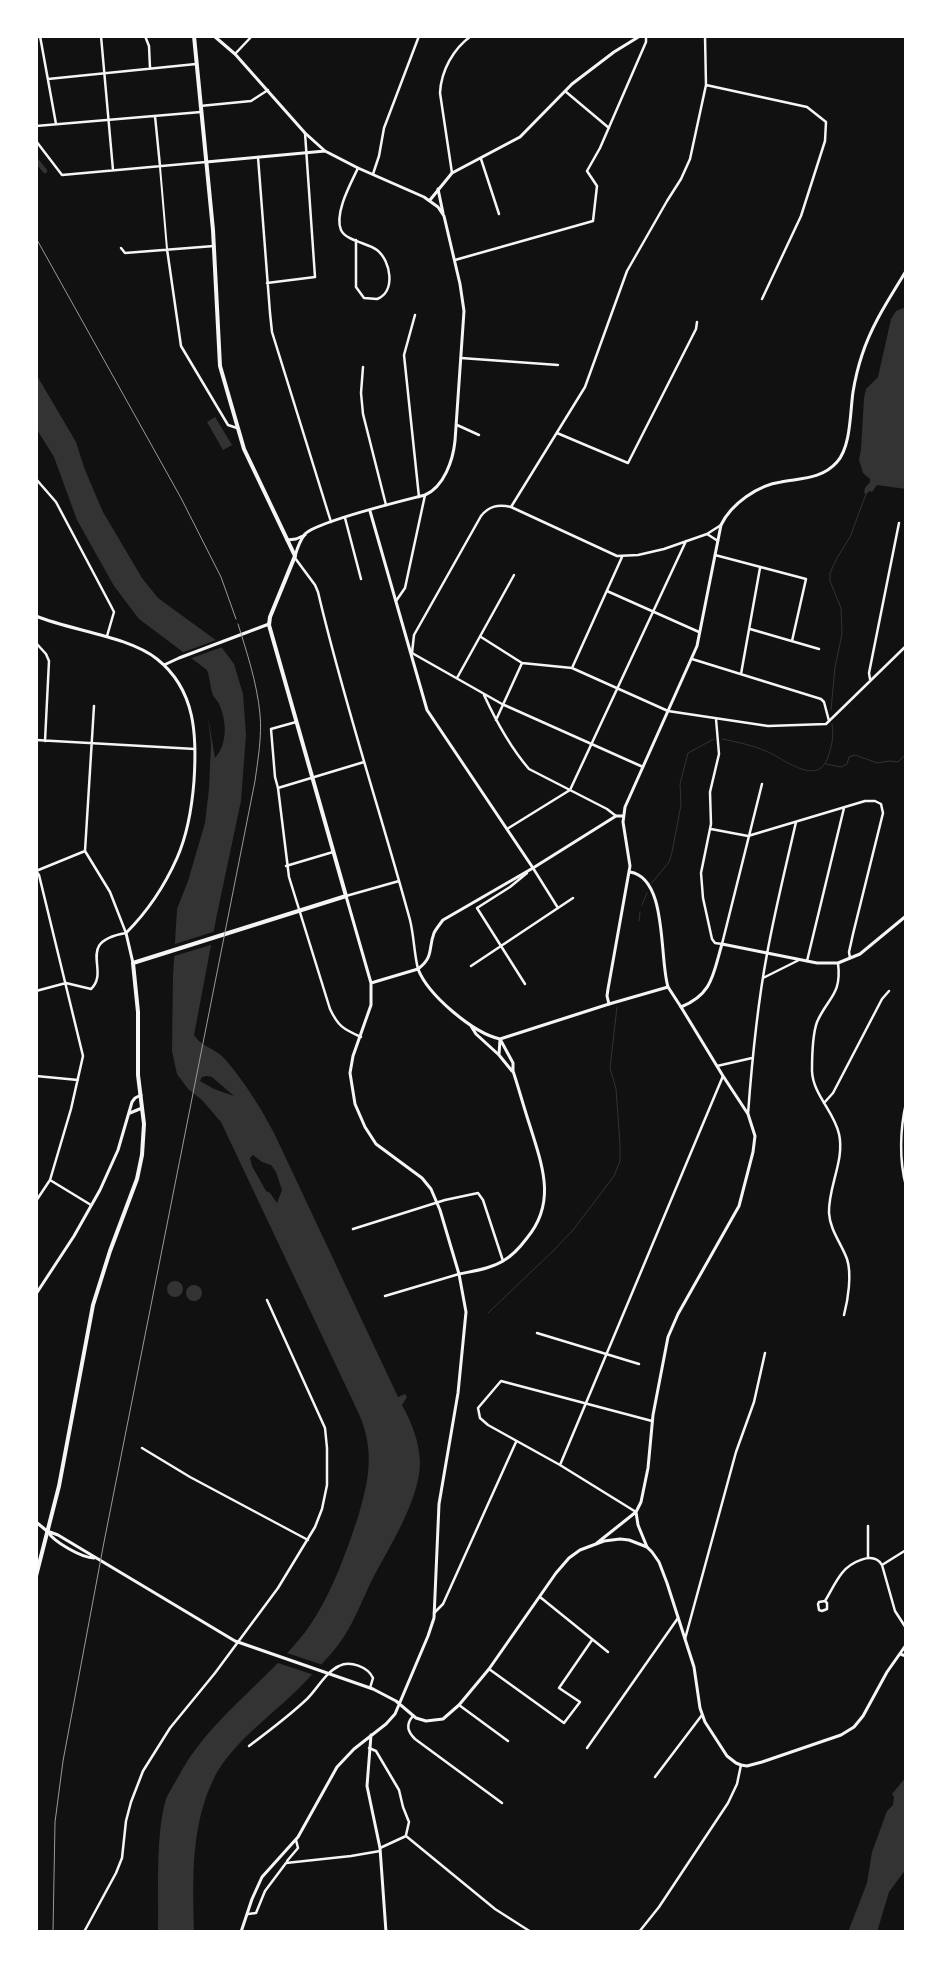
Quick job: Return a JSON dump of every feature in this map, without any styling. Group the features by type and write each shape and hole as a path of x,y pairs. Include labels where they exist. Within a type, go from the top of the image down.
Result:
{"main road":[{"path":"194,36 214,246 220,366 244,449 295,556"},
{"path":"214,36 235,54 305,133 325,151 430,200 444,216"},
{"path":"430,200 452,173 520,137 564,90 614,52 640,36"},
{"path":"206,162 325,151"},
{"path":"286,540 296,539 331,522 430,493 452,461 457,425 464,311 455,260 438,189"},
{"path":"610,1004 608,989 630,872 630,858 623,816 624,807 692,659 700,633 721,525 735,506 760,489 781,482 815,477 840,459 845,446 853,389 868,339 879,315 906,271"},
{"path":"370,511 427,710 533,868"},
{"path":"241,1932 246,1913 262,1877 296,1840 339,1765 349,1753 392,1719 428,1636 434,1613 439,1504 458,1393 466,1329 466,1312 459,1274 438,1203 431,1189 422,1178 380,1147 365,1127 355,1104 350,1073 353,1056 371,1005 371,983 296,722 270,624 270,617 305,535"},
{"path":"36,616 141,649 164,665 173,675 189,706 194,726 196,749 191,812 180,850 164,882 135,924 126,933 133,963 138,1012 138,1075 143,1141 139,1171 93,1305 66,1450 36,1576"},
{"path":"164,665 270,624"},
{"path":"371,983 418,969 429,958 434,933 443,920 533,868 616,816 623,816"},
{"path":"597,1543 636,1512 641,1502 648,1468 652,1421 665,1350 672,1325 739,1206 753,1152 755,1136 748,1114 668,987 664,973 658,904 641,877 630,872"},
{"path":"133,963 346,896"},
{"path":"681,1007 700,996 708,987 713,977 722,944 825,964 838,963 860,954 906,916"},
{"path":"418,969 431,991 470,1024 490,1036 500,1039 668,987"},
{"path":"470,1024 476,1034 513,1071"},
{"path":"499,1055 500,1039"},
{"path":"459,1274 503,1261 519,1248 532,1232 541,1215 545,1197 545,1179 541,1161 513,1071 513,1064 500,1039"},
{"path":"36,1294 92,1206 118,1150 133,1100 141,1095"},
{"path":"129,1114 142,1108"},
{"path":"636,1512 638,1525 647,1547 659,1562 679,1618 696,1674 702,1715 727,1756 736,1763 747,1766 762,1762 841,1735 854,1728 863,1716 886,1672 906,1645"},
{"path":"36,1522 56,1540 86,1557 94,1558 237,1642 370,1688 400,1704 413,1716 423,1721 437,1721 447,1717 459,1706 489,1669 569,1558 580,1550 614,1539 625,1539 647,1547"},
{"path":"900,1654 906,1656"},
{"path":"371,1736 366,1786 380,1849 386,1932"},
{"path":"365,1740 369,1748"}],"street":[{"path":"40,36 56,124"},
{"path":"101,36 113,170"},
{"path":"145,36 149,46 150,68"},
{"path":"235,54 252,36"},
{"path":"373,174 379,156 384,128 419,36"},
{"path":"452,173 440,93 441,83 454,54 471,36"},
{"path":"455,260 593,221 597,186 587,170 609,128 646,42 646,36"},
{"path":"511,507 589,379 627,271 688,166 706,86 704,36"},
{"path":"48,78 196,64"},
{"path":"706,86 807,107 826,122 825,141 801,216 762,299"},
{"path":"200,106 251,101 268,90"},
{"path":"564,90 609,128"},
{"path":"36,126 201,112"},
{"path":"155,115 167,249 181,346 228,425 237,428"},
{"path":"267,283 315,277 305,133"},
{"path":"36,142 62,175 206,162"},
{"path":"258,157 272,332 331,522"},
{"path":"481,159 499,214"},
{"path":"356,240 356,287 364,298 377,299 386,293 389,285 389,275 385,260 375,249 343,232 339,216 358,168"},
{"path":"121,248 124,253 214,246"},
{"path":"415,315 404,355 419,497"},
{"path":"557,433 628,463 696,329 697,322"},
{"path":"461,358 558,365"},
{"path":"363,367 361,393 363,414 386,506"},
{"path":"457,425 479,435"},
{"path":"36,479 58,506 114,612 107,638"},
{"path":"396,601 405,588 425,495"},
{"path":"642,767 502,704 412,653 414,635 481,516 486,510 494,506 503,505 511,507 613,555 622,557 655,552 686,542 706,534 721,525"},
{"path":"345,518 361,579"},
{"path":"870,679 869,673 899,523"},
{"path":"706,534 718,541"},
{"path":"506,829 570,790 686,542"},
{"path":"715,555 806,579 792,641"},
{"path":"295,556 317,589 332,650 411,923 418,969"},
{"path":"572,668 622,557"},
{"path":"741,674 760,568"},
{"path":"457,678 514,575"},
{"path":"607,592 700,633"},
{"path":"750,630 819,649"},
{"path":"481,637 522,663 572,668 668,711 768,726 819,725 829,721 870,679 905,648"},
{"path":"36,643 46,654 49,661 45,741"},
{"path":"692,659 821,699 824,702 829,721"},
{"path":"496,720 522,663"},
{"path":"483,694 496,720 520,759 529,769 607,809 616,816"},
{"path":"36,991 66,983 88,989 94,987 97,952 100,945 108,938 126,933 110,892 85,851 94,706"},
{"path":"716,719 719,754 710,792 711,829 701,879 714,942 722,944 762,784"},
{"path":"296,722 271,729 286,866 330,1009 336,1022 344,1030 360,1037"},
{"path":"36,740 196,749"},
{"path":"278,788 364,762"},
{"path":"711,829 748,836 866,801 877,801 883,807 883,813 853,934 849,952 850,959"},
{"path":"807,961 844,808"},
{"path":"748,1114 752,1058 767,953 796,822"},
{"path":"36,1201 50,1180 78,1080 83,1050 39,875 36,871 85,851"},
{"path":"286,866 333,852"},
{"path":"525,984 477,908 510,887 533,868 558,908"},
{"path":"346,896 399,881"},
{"path":"471,966 573,898"},
{"path":"763,978 801,960"},
{"path":"838,963 837,991 818,1021 814,1035 812,1077 836,1126 840,1140 829,1214 831,1227 848,1264 848,1301 844,1315"},
{"path":"824,1103 833,1093 882,1000 890,991"},
{"path":"717,1066 752,1058"},
{"path":"36,1076 78,1080"},
{"path":"560,1465 723,1076"},
{"path":"906,1103 902,1127 903,1172 906,1186"},
{"path":"50,1180 92,1206"},
{"path":"353,1229 472,1193 478,1193 481,1195 503,1261"},
{"path":"385,1296 459,1274"},
{"path":"84,1932 116,1873 122,1858 126,1822 131,1802 143,1771 170,1728 278,1588 308,1540 322,1508 327,1485 325,1428 267,1300"},
{"path":"538,1333 639,1364"},
{"path":"685,1639 736,1452 754,1402 765,1354"},
{"path":"636,1512 560,1465 516,1442 483,1421 478,1414 478,1408 501,1381 652,1421"},
{"path":"434,1613 443,1604 516,1442"},
{"path":"142,1448 190,1477 308,1540"},
{"path":"868,1526 868,1558"},
{"path":"882,1565 906,1550"},
{"path":"825,1601 828,1603 827,1609 819,1610 817,1608 819,1602 825,1601 844,1571 857,1562 868,1558 879,1560 896,1611 906,1628"},
{"path":"540,1597 608,1652"},
{"path":"588,1748 679,1618"},
{"path":"489,1669 564,1723 580,1702 560,1688 592,1640"},
{"path":"249,1746 294,1711 341,1665 353,1665 368,1670 373,1678 370,1688"},
{"path":"459,1706 508,1741"},
{"path":"655,1777 702,1715"},
{"path":"413,1716 408,1723 408,1729 415,1740 502,1803"},
{"path":"369,1748 377,1752 399,1790 409,1822 406,1836"},
{"path":"640,1932 659,1907 728,1803 737,1784 741,1765"},
{"path":"286,1862 351,1856 380,1849 406,1836"},
{"path":"406,1836 495,1909 531,1932"},
{"path":"246,1913 254,1915 256,1913 265,1891 298,1848 296,1840"}],"shaded area":[{"path":"906,307 906,489 877,485 872,492 869,491 867,494 864,493 865,488 870,479 863,473 859,460 864,398 866,389 878,377 891,319 896,311"},
{"path":"36,374 76,442 85,470 103,512 142,578 158,598 217,641 234,664 243,694 246,735 241,801 194,1035 200,1042 224,1058 245,1085 270,1125 398,1397 405,1394 407,1397 402,1405 414,1432 420,1462 419,1477 409,1509 345,1635 332,1653 306,1681 233,1750 215,1776 201,1814 197,1833 193,1892 194,1932 158,1932 160,1830 166,1799 204,1738 290,1650 315,1618 336,1576 358,1517 365,1490 369,1453 359,1414 221,1122 202,1100 188,1089 177,1074 172,1051 173,976 177,909 188,881 205,823 211,744 208,717 215,758 222,746 225,731 221,709 212,694 207,670 139,619 114,586 77,520 54,457 36,428","holes":["202,1077 212,1077 234,1096 214,1089 200,1081","253,1155 262,1162 271,1165 276,1172 282,1190 277,1203 270,1193 266,1191 252,1166 250,1158"]},
{"path":"215,417 232,445 223,450 207,422"},
{"path":"172,1281 178,1281 183,1286 181,1295 172,1297 167,1292 167,1286"},
{"path":"191,1285 197,1285 202,1290 200,1299 191,1301 186,1296 186,1290"},
{"path":"906,1777 906,1869 889,1892 877,1932 848,1932 867,1883 872,1852 887,1811 893,1805 894,1797 892,1794"}],"pier":[{"path":"219,639 225,646 189,659 181,653"},
{"path":"216,931 214,944 171,957 172,945"},
{"path":"284,1652 323,1665 314,1675 275,1662"}],"waterway":[{"path":"36,160 45,171"},
{"path":"831,710 835,667 842,634 841,608 830,581 830,573 850,537 866,494"},
{"path":"722,739 761,749 808,771 816,770 823,766 828,757 833,733 832,724"},
{"path":"651,884 669,862 672,852 681,805 680,784 688,753 714,739"},
{"path":"826,764 841,767 847,764 849,757 855,755 877,763 898,762 906,754"},
{"path":"642,905 647,893"},
{"path":"639,921 640,912"},
{"path":"488,1313 573,1230 614,1176 620,1161 620,1144 616,1089 610,1068 617,1007"}],"railway":[{"path":"36,238 181,498 221,577 236,619"},
{"path":"53,1932 55,1822 63,1761 104,1542 255,781 260,739 259,702 238,624"}]}
